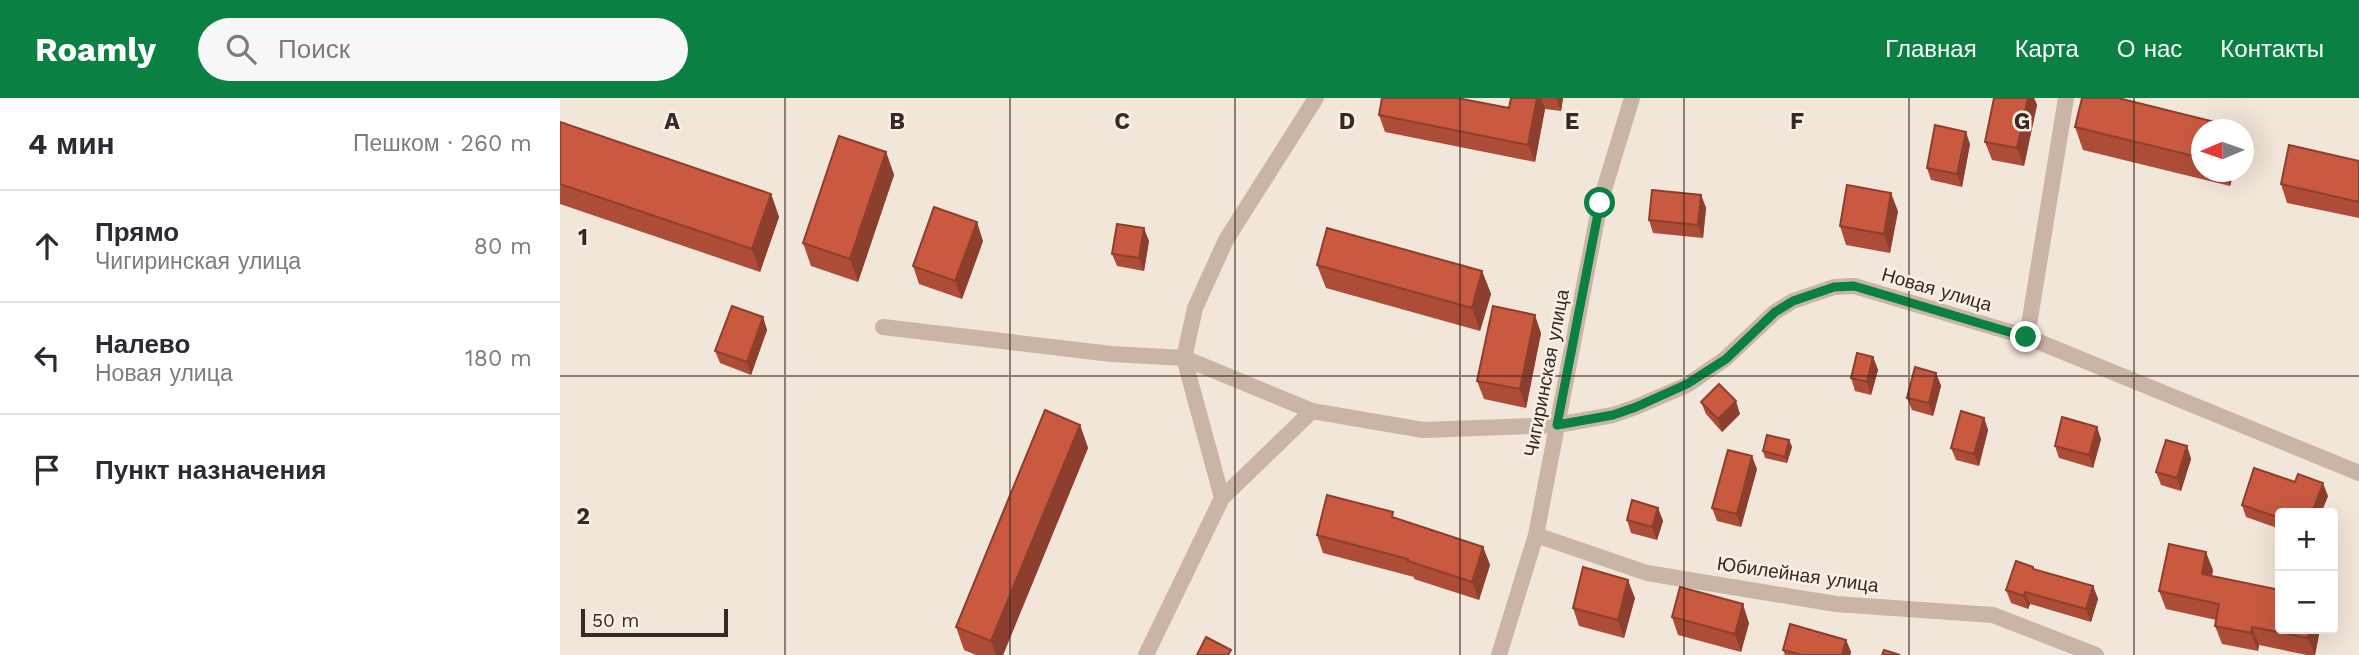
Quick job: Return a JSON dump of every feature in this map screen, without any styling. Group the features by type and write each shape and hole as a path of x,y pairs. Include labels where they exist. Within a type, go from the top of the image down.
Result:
{"street":[{"path":"1222,498 1184,359 1195,308 1226,240 1316,98"},
{"name":"Чигиринская улица","path":"1499,655 1536,535 1600,203 1632,98"},
{"path":"2026,337 2066,98"},
{"name":"Новая улица","path":"883,327 1112,354 1184,359 1312,411 1423,430 1557,425 1613,415 1687,384 1726,359 1775,312 1793,301 1844,285 2026,337 2359,474"},
{"path":"1146,655 1222,498 1312,411"},
{"name":"Юбилейная улица","path":"1536,535 1647,573 1836,604 1993,615 2096,655"}],"building":[{"path":"1382,98 1457,98 1509,108 1511,98 1537,98 1528,145 1379,115"},
{"path":"1994,98 2028,98 2017,148 1985,142"},
{"path":"2082,98 2118,98 2203,119 2191,119 2191,155 2075,127"},
{"path":"560,122 771,194 752,249 560,184"},
{"path":"1935,125 1966,132 1957,174 1927,168"},
{"path":"839,136 886,152 850,259 803,243"},
{"path":"2289,145 2359,161 2359,202 2281,184"},
{"path":"1847,185 1891,193 1884,234 1840,226"},
{"path":"1652,190 1701,195 1698,225 1649,220"},
{"path":"934,207 977,222 955,281 913,266"},
{"path":"1117,224 1144,228 1139,258 1112,254"},
{"path":"1327,228 1482,271 1472,308 1317,265"},
{"path":"732,306 763,317 747,362 715,351"},
{"path":"1493,306 1535,315 1520,389 1477,381"},
{"path":"1857,353 1873,357 1867,382 1851,378"},
{"path":"1915,367 1936,373 1929,403 1907,398"},
{"path":"1719,384 1736,401 1718,419 1701,402"},
{"path":"1045,410 1080,425 991,641 956,627"},
{"path":"1961,411 1984,418 1974,454 1951,448"},
{"path":"2062,417 2097,427 2089,455 2055,446"},
{"path":"1767,435 1789,440 1785,457 1763,451"},
{"path":"2166,440 2187,446 2177,478 2156,472"},
{"path":"1728,450 1752,456 1737,514 1712,508"},
{"path":"2254,468 2295,482 2298,474 2323,483 2314,508 2275,508 2275,516 2242,505"},
{"path":"1327,495 1393,512 1392,517 1483,547 1472,582 1408,559 1317,535"},
{"path":"1632,500 1658,508 1652,527 1627,520"},
{"path":"2169,544 2206,552 2202,574 2275,589 2275,632 2252,627 2251,633 2215,626 2219,604 2159,591"},
{"path":"2016,561 2033,569 2093,586 2086,609 2025,592 2024,596 2006,590"},
{"path":"1583,567 1628,580 1618,620 1573,608"},
{"path":"1680,587 1743,604 1735,634 1672,617"},
{"path":"1790,624 1846,640 1842,655 1802,655 1783,650"},
{"path":"2288,634 2309,634 2308,638"},
{"path":"1206,637 1231,650 1228,655 1197,655"},
{"path":"1884,650 1900,655 1882,655"}],"route":[{"path":"1600,203 1557,425 1613,415 1687,384 1726,359 1775,312 1793,301 1844,285 2026,337"}]}
